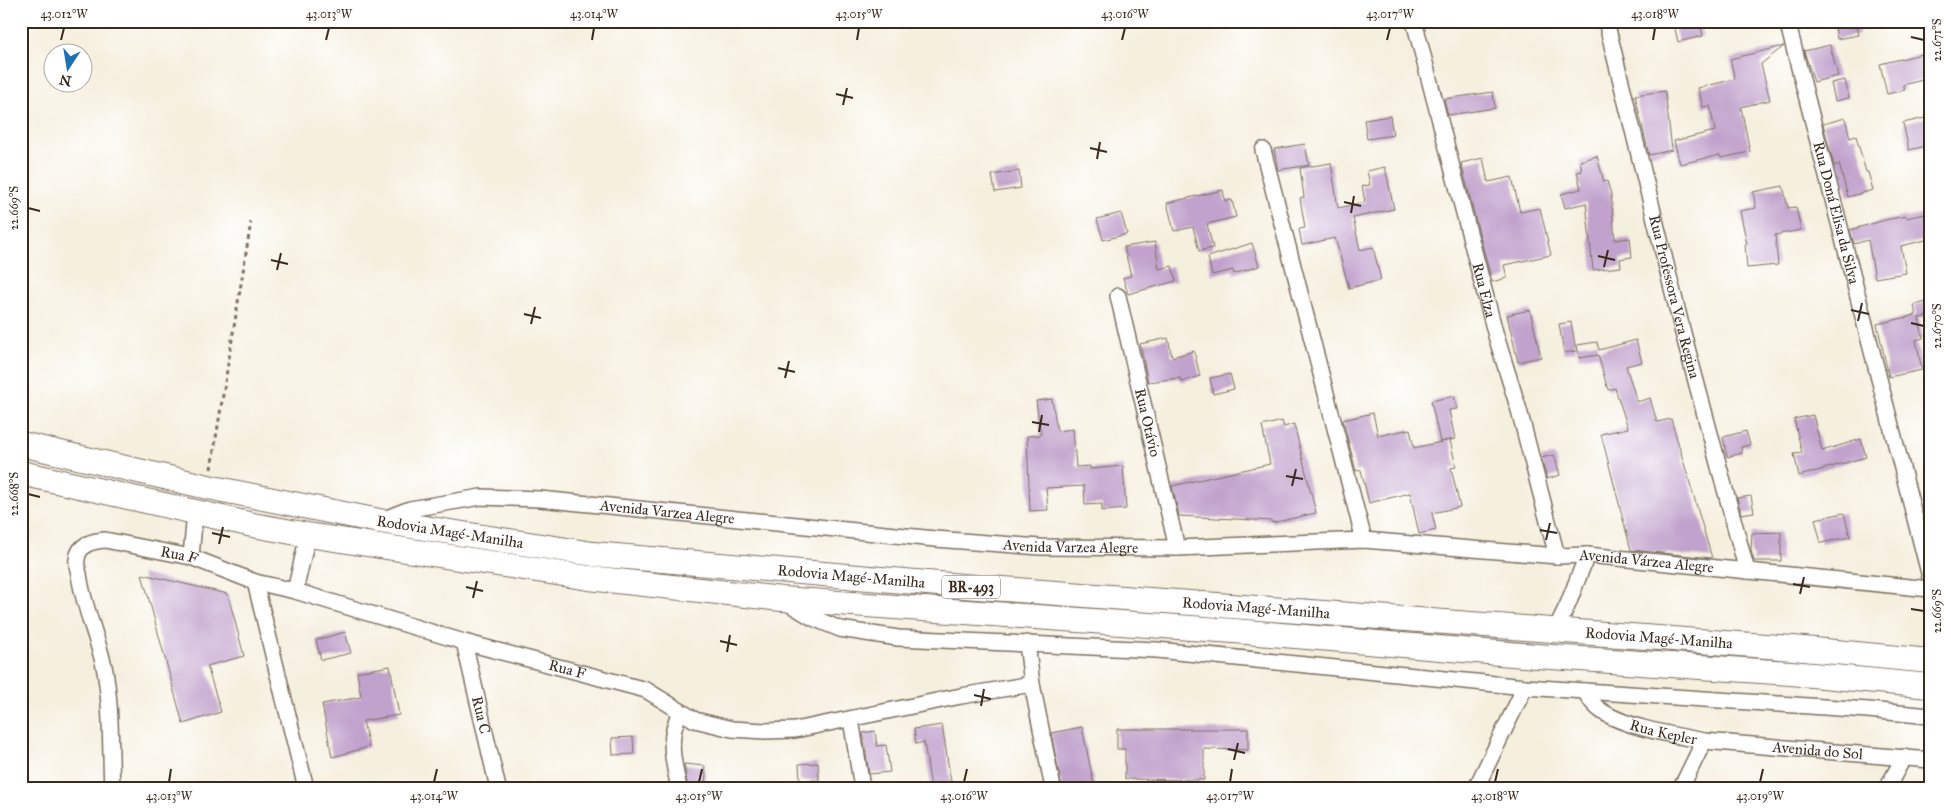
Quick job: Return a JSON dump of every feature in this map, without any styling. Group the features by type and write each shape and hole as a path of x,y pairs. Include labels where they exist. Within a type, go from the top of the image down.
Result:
{"highway":[{"name":"Rodovia Magé-Manilha","path":"21,444 208,487 379,521 593,554 950,585 1793,648 1930,661"},
{"name":"Rodovia Magé-Manilha","path":"21,473 308,535 526,569 782,599 1224,630 1536,656 1782,672 1930,686"}],"street":[{"name":"Rua Elza","path":"1414,21 1496,336 1557,556"},
{"name":"Rua Professora Vera Regina","path":"1606,21 1683,333 1747,571"},
{"name":"Rua Doná Elisa da Silva","path":"1787,21 1930,577"},
{"path":"1263,150 1364,540"},
{"name":"Rua Otávio","path":"1118,296 1177,548"},
{"name":"Avenida Varzea Alegre","path":"379,521 419,508 481,497 540,499 1021,546 1177,548 1364,540"},
{"path":"191,557 195,512"},
{"path":"295,591 308,535"},
{"name":"Rua F","path":"112,788 110,713 104,666 81,593 77,560 79,552 84,545 92,541 105,540 191,557 255,582 295,591 464,642 646,690 695,720 709,725 732,729 795,730 961,696 1032,684"},
{"name":"Avenida Várzea Alegre","path":"1364,540 1557,556 1587,555 1930,589"},
{"path":"1555,631 1568,604 1587,555"},
{"path":"255,582 306,788"},
{"path":"782,599 813,618 840,629 857,633 944,641 1027,643 1157,650 1525,687 1868,710 1930,716"},
{"name":"Rua C","path":"464,642 498,788"},
{"path":"1027,643 1032,684 1053,788"},
{"path":"1476,788 1525,687"},
{"name":"Rua Kepler","path":"1586,691 1594,705 1601,712 1614,718 1662,732 1704,741 1681,788"},
{"path":"679,788 672,760 671,743 674,723 680,712"},
{"path":"851,719 862,788"},
{"name":"Avenida do Sol","path":"1704,741 1930,760"},
{"path":"1887,788 1904,757"}],"path":[{"path":"208,487 251,222"}],"building":[{"path":"1673,21 1699,21 1703,36 1678,42"},
{"path":"1834,21 1856,21 1859,35 1837,39"},
{"path":"1830,45 1838,76 1814,82 1804,51"},
{"path":"1784,46 1761,64 1770,100 1741,107 1750,152 1721,158 1720,155 1680,164 1674,141 1715,131 1710,106 1703,107 1698,88 1735,79 1730,59"},
{"path":"1930,52 1930,78 1903,85 1905,90 1887,94 1880,64"},
{"path":"1845,80 1849,98 1835,101 1831,83"},
{"path":"1665,91 1672,150 1649,155 1635,95"},
{"path":"1493,92 1495,108 1448,115 1444,99"},
{"path":"1390,116 1393,135 1367,139 1364,120"},
{"path":"1930,117 1930,145 1909,150 1903,123"},
{"path":"1845,118 1850,138 1856,136 1873,190 1848,197 1839,164 1834,166 1823,124"},
{"path":"1305,144 1309,165 1278,170 1274,149"},
{"path":"1597,156 1604,182 1607,181 1611,194 1615,240 1630,238 1632,257 1620,259 1621,267 1593,270 1586,203 1565,208 1561,194 1581,189 1577,172 1582,171 1580,161"},
{"path":"1483,158 1488,182 1512,177 1520,212 1540,208 1551,255 1504,265 1507,278 1492,282 1461,163"},
{"path":"1331,163 1338,208 1365,202 1362,186 1370,185 1367,171 1385,167 1394,209 1353,218 1360,250 1373,247 1381,280 1349,288 1335,238 1302,245 1299,229 1305,228 1300,198 1304,197 1300,168"},
{"path":"1019,171 1021,188 995,192 992,175"},
{"path":"1783,186 1788,208 1796,207 1801,230 1775,235 1778,265 1747,268 1745,244 1747,244 1740,211 1756,208 1753,192"},
{"path":"1223,190 1225,201 1232,200 1236,217 1207,224 1213,248 1199,251 1193,227 1174,231 1167,203"},
{"path":"1121,213 1127,234 1103,240 1097,219"},
{"path":"1925,214 1930,239 1901,246 1906,273 1875,278 1868,240 1854,244 1850,230 1885,220"},
{"path":"1155,242 1159,269 1172,266 1176,281 1128,294 1123,278 1131,276 1124,247"},
{"path":"1252,243 1259,266 1234,274 1233,270 1212,275 1208,257"},
{"path":"1930,301 1930,316 1919,318 1923,338 1916,340 1922,370 1889,377 1877,324 1916,315 1914,305"},
{"path":"1530,310 1541,357 1518,362 1507,315"},
{"path":"1571,322 1576,351 1564,353 1559,324"},
{"path":"1168,338 1172,357 1194,351 1200,376 1181,382 1180,378 1148,382 1140,344"},
{"path":"1636,340 1642,362 1626,366 1637,402 1650,398 1657,422 1671,419 1712,558 1631,550 1601,434 1628,428 1615,388 1608,390 1598,355 1579,358 1577,345 1597,342 1599,350"},
{"path":"1230,374 1234,389 1213,394 1210,378"},
{"path":"1454,396 1457,409 1449,410 1455,439 1440,442 1431,401"},
{"path":"1052,399 1057,431 1073,429 1076,467 1090,466 1090,469 1123,466 1126,509 1102,511 1102,504 1085,505 1084,486 1046,488 1048,510 1030,511 1027,436 1041,435 1036,401"},
{"path":"1373,413 1378,436 1410,429 1414,448 1450,440 1456,467 1451,468 1460,507 1432,513 1436,530 1419,534 1410,493 1369,503 1361,470 1356,471 1343,420"},
{"path":"1813,415 1822,451 1861,439 1866,457 1799,476 1794,454 1802,453 1794,419"},
{"path":"1282,421 1284,427 1294,424 1316,513 1272,523 1272,521 1179,516 1172,486 1270,464 1262,426"},
{"path":"1746,431 1750,445 1741,447 1742,453 1727,457 1723,437"},
{"path":"1554,455 1560,475 1547,479 1541,458"},
{"path":"1751,496 1754,512 1741,514 1737,498"},
{"path":"1844,513 1850,537 1821,543 1815,519"},
{"path":"1781,532 1781,561 1754,561 1751,551 1752,533"},
{"path":"142,574 228,594 244,656 207,666 221,712 183,724"},
{"path":"345,632 351,653 321,660 316,640"},
{"path":"390,666 399,715 363,721 369,747 332,757 322,704 361,697 357,672"},
{"path":"942,725 952,788 931,788 924,742 916,744 914,729"},
{"path":"1082,727 1094,785 1062,788 1051,733"},
{"path":"1117,729 1248,729 1248,750 1204,749 1204,780 1125,779 1125,749 1117,749"},
{"path":"875,731 877,746 886,745 890,772 869,774 863,733"},
{"path":"633,737 634,754 613,755 612,738"},
{"path":"818,763 819,780 800,781 799,764"},
{"path":"684,764 705,766 705,788 688,788"}]}
